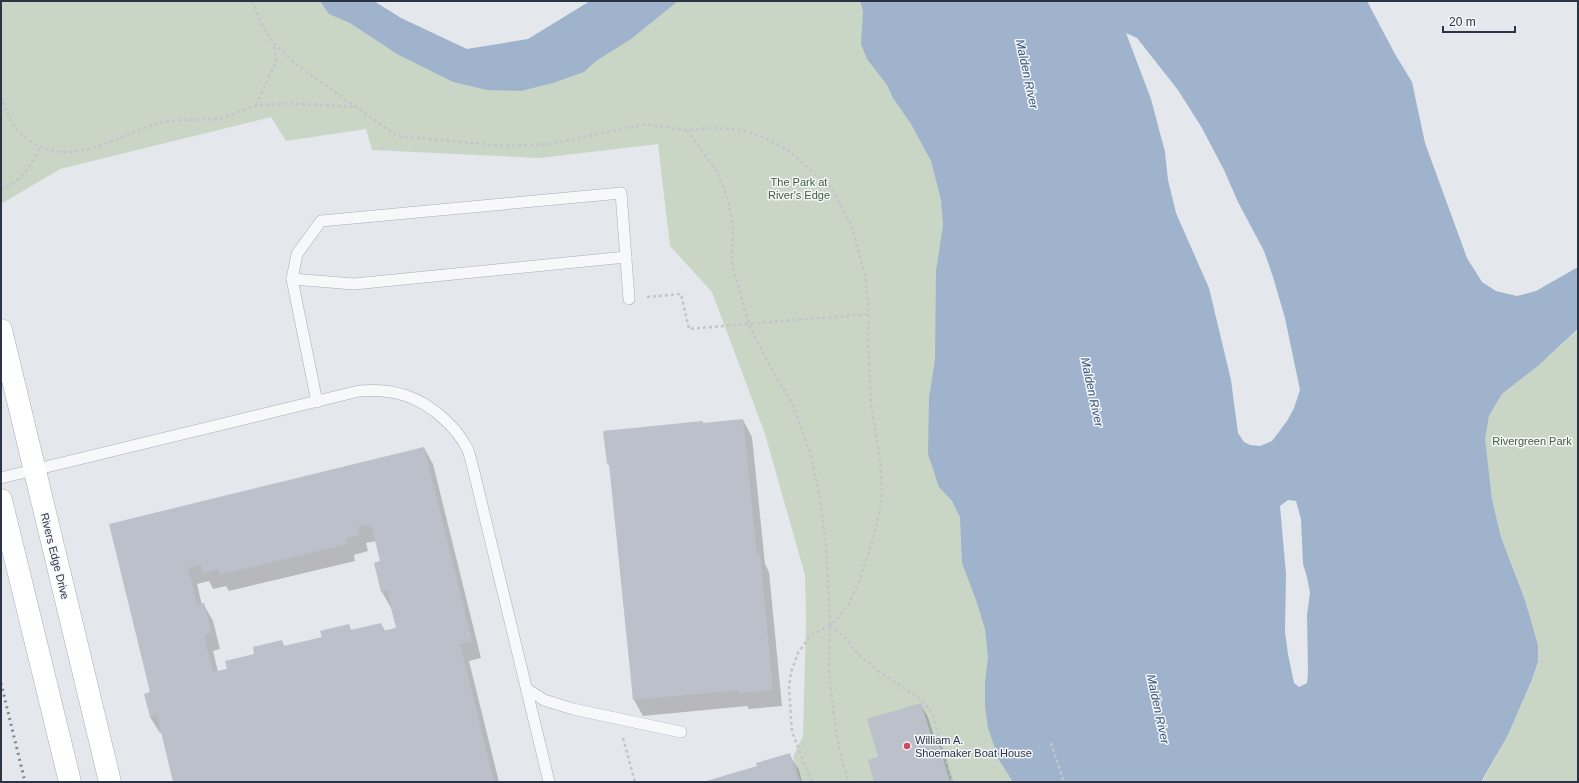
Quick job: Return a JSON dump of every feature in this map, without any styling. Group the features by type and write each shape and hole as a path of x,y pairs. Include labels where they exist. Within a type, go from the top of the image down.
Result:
{"main road":[{"name":"Rivers Edge Drive","path":"1,330 110,782"},
{"path":"1,500 70,782"}],"lane":[{"path":"317,402 292,279 297,254 321,220 621,193 629,299"},
{"path":"292,279 354,284 626,257"},
{"path":"1,478 359,391 375,390 400,394 420,400 454,429 467,448 474,468 549,782"},
{"path":"527,689 544,700 573,709 681,732"}],"path":[{"path":"252,1 261,23 274,44 297,65 397,136 506,146 550,144 646,124 686,130 710,128 736,129 764,137 788,150 831,188 851,224 865,275 869,314 868,339 871,404 880,460 882,494 877,524 859,582 848,605 838,618 830,625 810,636 798,653 791,672 789,688 792,732 812,782"},
{"path":"256,106 276,62 274,44"},
{"path":"1,96 6,112 14,126 27,139 40,147 61,152 79,150 116,139 159,123 219,118 230,116 256,106 300,104 357,107"},
{"path":"686,130 716,170 728,199 733,228 732,264 749,325 768,362 792,403 809,449 819,493 826,544 830,625 831,693 842,764 850,782"},
{"path":"1,190 11,185 23,175 34,160 40,147"},
{"path":"629,299 681,294 689,330 869,314"},
{"path":"830,625 881,674 926,704 932,713 953,782"},
{"path":"623,737 635,782"},
{"path":"1051,743 1064,782"}],"green space":[{"name":"The Park at River's Edge","path":"1,1 328,1 455,76 666,1 868,1 938,160 968,516 1023,782 801,782 793,757 803,736 806,621 805,575 765,434 712,292 670,246 658,144 540,158 372,150 366,129 286,141 271,117 60,169 1,204"},
{"name":"Rivergreen Park","path":"1578,330 1578,782 1482,782 1507,737 1532,681 1538,663 1538,645 1525,600 1501,537 1492,499 1484,439 1489,416 1502,394 1539,365"}],"water":[{"path":"320,1 374,1 401,18 467,49 528,39 590,1 678,1 631,39 596,61 584,72 553,83 521,91 487,90 453,82 397,54 350,23 329,14"},
{"name":"Malden River","path":"860,1 1367,1 1395,54 1412,82 1425,143 1467,258 1482,282 1496,291 1517,296 1536,291 1578,267 1578,329 1539,365 1502,394 1489,416 1485,439 1492,499 1501,537 1525,600 1538,645 1538,662 1532,680 1507,737 1481,782 1013,782 999,760 988,728 985,706 985,682 988,658 985,629 962,563 960,517 952,501 939,487 928,454 929,398 935,359 936,271 943,225 941,200 931,161 911,124 893,98 887,85 867,59 861,44 863,11","holes":["1126,33 1137,38 1178,90 1202,128 1264,251 1273,277 1285,318 1300,390 1294,408 1287,421 1272,441 1260,446 1250,445 1244,442 1238,433 1231,380 1209,288 1176,213 1168,180 1165,152 1151,99","1288,500 1296,501 1301,519 1303,564 1310,593 1307,615 1307,683 1299,687 1294,683 1285,632 1286,574 1280,506"]}],"building":[{"path":"743,419 757,555 760,554 773,690 739,693 738,690 633,700 609,464 607,464 603,431 703,421 703,423"},
{"path":"424,447 472,641 460,644 494,782 173,782 157,715 150,717 144,694 150,692 109,524","holes":["371,524 380,561 374,563 381,592 387,590 396,628 383,631 381,623 351,630 349,624 320,631 322,637 284,646 282,640 253,647 254,654 225,661 227,669 213,672 204,635 212,633 204,603 197,605 188,568 201,565 203,573 218,569 219,575 347,544 345,539 359,535 358,527"]},
{"name":"William A. Shoemaker Boat House","path":"921,703 931,735 936,734 950,782 874,782 868,760 878,757 867,719"},
{"path":"790,753 798,782 703,782 757,766 756,763"}],"railway":[{"path":"1,683 25,782"}],"place":[{"name":"William A. Shoemaker Boat House","path":"907,746"}]}
